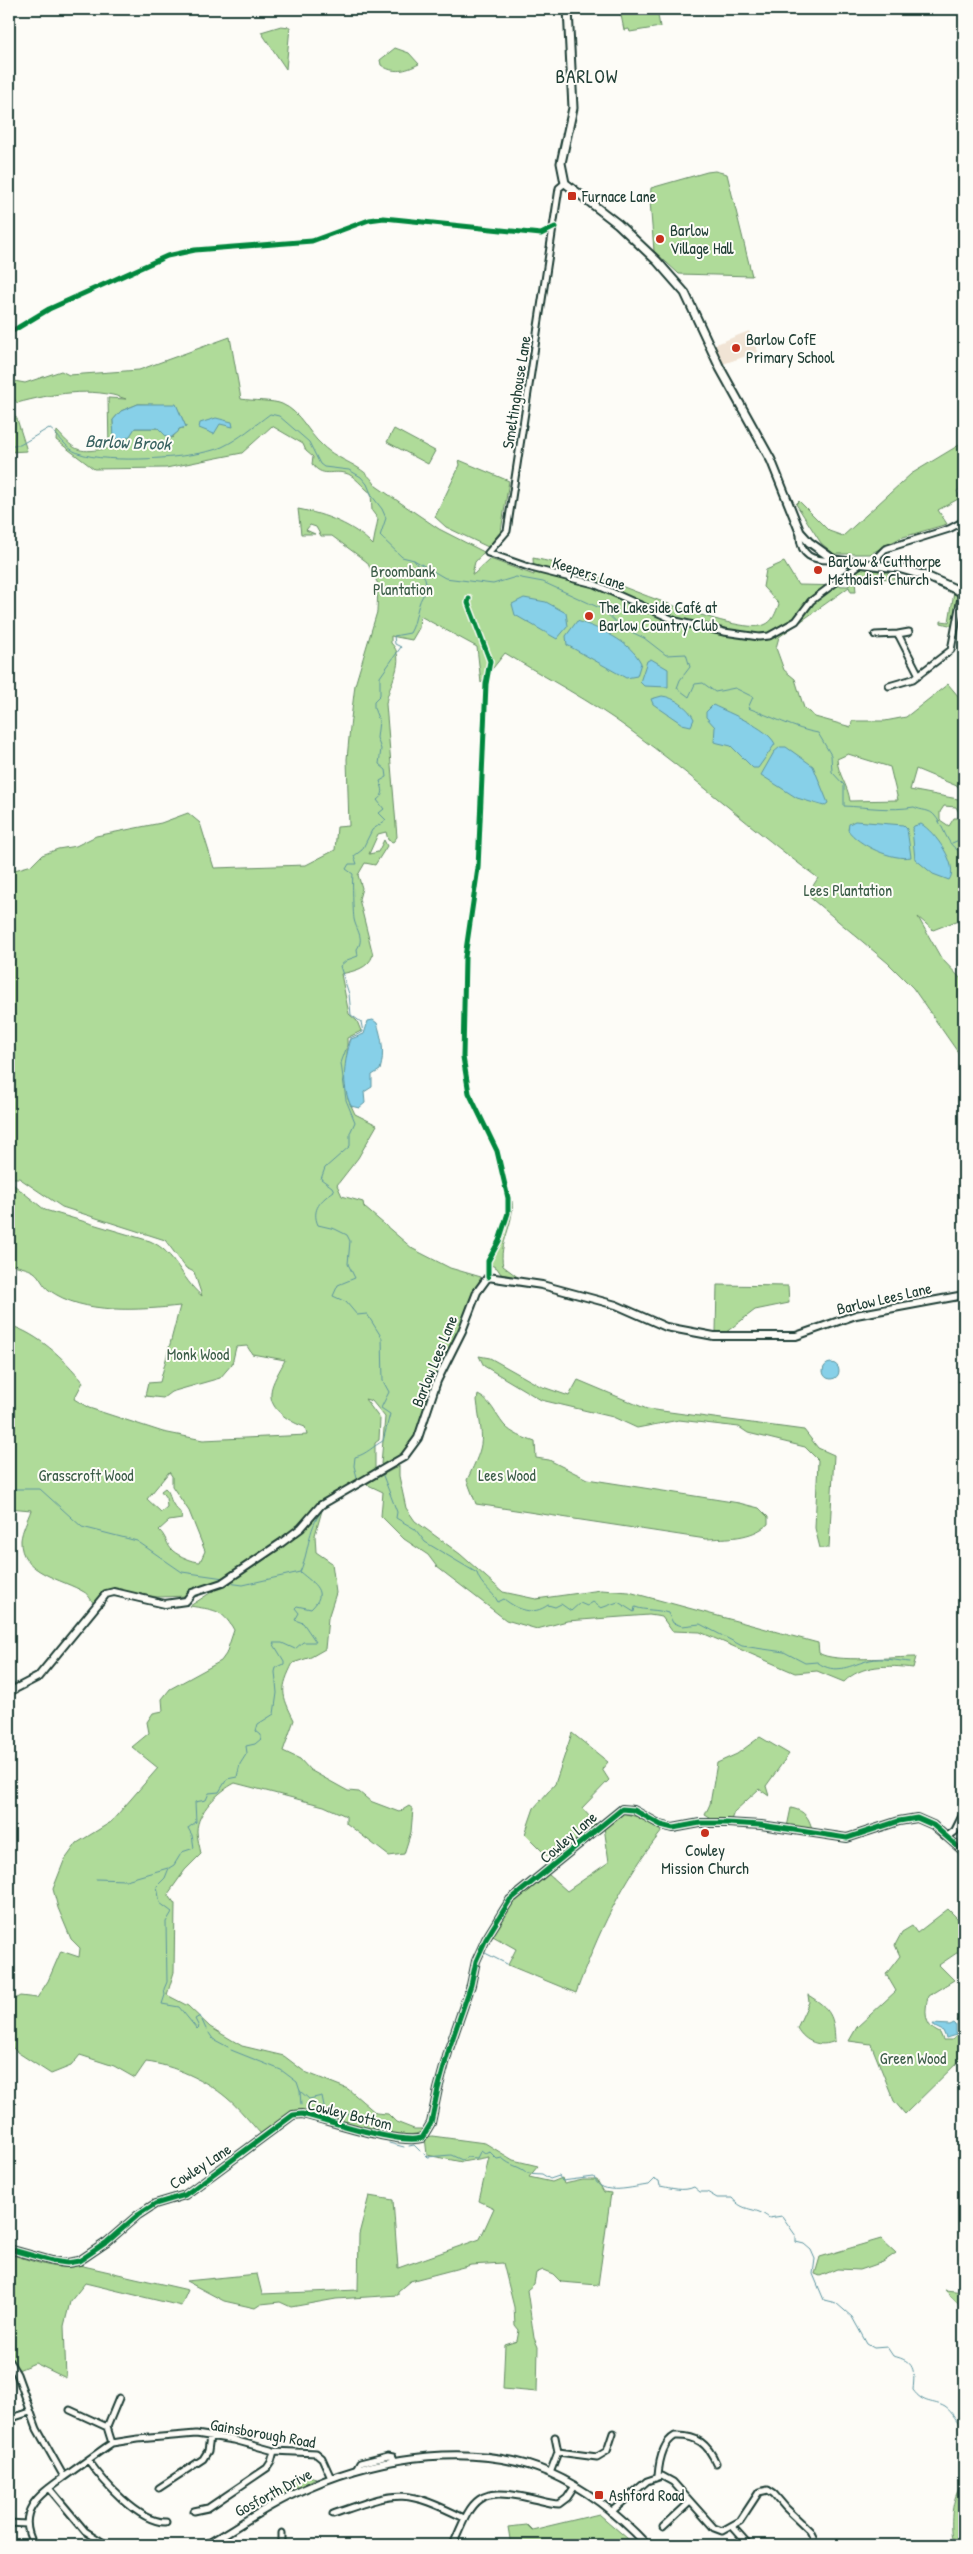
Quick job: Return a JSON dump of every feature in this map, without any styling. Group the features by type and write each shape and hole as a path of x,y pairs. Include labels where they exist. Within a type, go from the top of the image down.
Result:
{"main road":[{"path":"568,9 573,108 561,163 565,183 618,224 672,276 692,305 720,368 771,460 800,532 819,551 834,560 876,563 926,576 963,592"}],"street":[{"name":"Smeltinghouse Lane","path":"488,553 507,531 555,227 559,188 565,183"},
{"path":"876,563 879,555 886,549 949,529 964,521"},
{"name":"Keepers Lane","path":"488,553 531,568 594,584 676,621 724,632 759,637 769,636 796,621 811,602 858,565 859,562"},
{"path":"889,686 904,683 919,675 951,650 963,592"},
{"path":"875,635 909,632"},
{"path":"898,634 919,675"},
{"name":"Barlow Lees Lane","path":"9,1692 38,1677 106,1594 114,1592 164,1604 178,1604 186,1601 192,1593 222,1583 230,1578 301,1528 321,1505 404,1457 418,1438 437,1381 448,1364 477,1292 488,1277 542,1285 616,1305 666,1327 688,1333 714,1336 796,1336 856,1315 964,1295"},
{"name":"Cowley Lane","path":"400,2139 422,2138 429,2129 438,2089 476,1961 483,1944 510,1900 577,1847 618,1810 634,1810 662,1825 673,1828 700,1823 728,1823 847,1838 900,1821 917,1818 929,1822 964,1852"},
{"path":"947,1836 955,1831 964,1813"},
{"path":"955,1831 957,1846"},
{"name":"Cowley Bottom","path":"293,2115 302,2114 400,2139"},
{"name":"Cowley Lane","path":"9,2249 52,2261 66,2263 79,2261 107,2242 138,2215 155,2204 185,2195 293,2115"},
{"path":"9,2361 17,2374 30,2412 45,2445 64,2477"},
{"path":"112,2444 107,2427 119,2398"},
{"path":"70,2410 107,2427"},
{"path":"9,2420 30,2412"},
{"path":"558,2452 597,2457 607,2451 613,2433"},
{"name":"Gainsborough Road","path":"26,2524 33,2503 49,2488 112,2444 181,2434 210,2436 274,2451 316,2453 322,2458 331,2478"},
{"path":"159,2488 203,2459 208,2450 210,2436"},
{"path":"658,2476 660,2462 667,2443 675,2436 698,2440 707,2446 716,2463"},
{"path":"550,2473 558,2452 555,2437"},
{"path":"194,2511 208,2508 268,2468 274,2451"},
{"name":"Gosforth Drive","path":"206,2545 279,2501 331,2478 395,2461 450,2457 515,2462 550,2473 575,2486 611,2512 647,2545"},
{"path":"88,2460 109,2486 130,2505 148,2517 166,2522"},
{"path":"611,2512 647,2481 658,2476 673,2482 714,2528 722,2531 733,2527 744,2516 759,2492 768,2490 810,2531 813,2545"},
{"path":"453,2545 472,2504 488,2495 511,2494 559,2504 567,2498 575,2486"},
{"path":"49,2488 85,2531 107,2545"},
{"path":"333,2514 386,2496 403,2494 428,2501 464,2518"},
{"path":"663,2527 690,2502"},
{"path":"9,2523 26,2524 34,2545"},
{"path":"733,2527 749,2545"},
{"path":"282,2533 282,2545"},
{"path":"385,2545 407,2545"}],"shaded area":[{"name":"Barlow CofE Primary School","path":"749,331 758,352 723,364 714,345"}],"green space":[{"path":"572,9 657,9 660,27 630,32 629,29 624,30 620,10 572,15"},
{"path":"281,26 290,27 286,69 261,32"},
{"path":"395,48 409,53 419,64 400,70 390,70 381,65 380,60"},
{"path":"715,171 727,174 752,276 679,274 654,251 650,201 651,188"},
{"path":"230,337 241,399 273,402 289,408 322,445 365,473 376,486 439,529 484,552 475,562 472,574 490,559 534,575 533,558 574,568 700,615 749,626 764,625 770,622 774,616 779,604 763,587 766,570 784,562 798,585 849,586 850,574 862,568 893,574 895,579 869,578 855,580 856,592 851,592 849,587 779,637 776,648 784,670 795,679 804,708 815,717 851,727 852,721 885,721 906,717 948,684 964,703 964,789 916,769 910,790 958,799 962,804 961,816 956,807 944,806 940,812 940,820 949,826 954,818 961,818 959,837 964,839 964,923 959,920 933,930 918,917 941,958 964,982 964,1061 913,988 888,963 807,895 818,878 678,766 615,719 505,653 481,683 477,647 420,616 419,628 412,640 391,636 391,643 398,657 396,672 386,704 397,837 393,842 388,840 386,832 378,834 369,854 378,852 384,840 387,846 375,865 365,863 358,875 362,888 359,899 373,955 371,960 364,966 341,974 349,1014 357,1021 361,1031 347,1038 348,1099 355,1114 377,1125 358,1158 337,1185 342,1196 363,1202 364,1207 413,1249 450,1268 481,1277 453,1344 431,1389 416,1437 402,1456 385,1466 381,1464 385,1417 372,1401 365,1399 380,1419 379,1440 375,1443 375,1471 319,1502 302,1524 224,1580 189,1596 158,1597 111,1590 99,1597 94,1604 85,1593 35,1568 22,1551 21,1540 31,1510 9,1508 9,1325 30,1334 68,1364 83,1382 74,1399 89,1408 163,1432 203,1440 307,1435 305,1427 282,1415 271,1399 276,1376 285,1360 252,1354 247,1346 236,1347 232,1364 220,1378 171,1392 163,1398 145,1396 148,1383 160,1382 180,1306 147,1309 112,1309 78,1304 49,1290 34,1272 9,1264 9,1181 45,1210 150,1241 159,1246 173,1259 188,1281 202,1296 194,1272 186,1268 165,1240 62,1207 19,1178 9,1178 9,877 11,871 32,865 42,855 58,849 76,846 96,836 161,823 188,813 200,823 214,868 306,865 335,850 337,827 349,826 347,759 355,685 377,612 378,584 367,562 332,536 321,536 316,527 310,525 306,530 315,534 301,534 298,509 338,521 357,532 373,545 378,519 372,511 371,493 349,474 320,471 312,464 313,457 306,451 303,444 272,426 242,453 166,468 94,469 56,440 57,431 69,444 79,450 91,451 109,448 108,398 126,399 113,395 86,392 57,394 17,403 9,390 9,380 25,383 61,371 69,375 139,370","holes":["138,404 176,405 186,427 179,429 172,438 158,428 134,428 130,436 121,441 114,438 113,420 121,411","848,754 890,767 898,800 850,801 837,759","169,1472 172,1476 172,1486 189,1511 205,1551 200,1562 186,1558 173,1551 159,1530 169,1521 182,1519 167,1490 165,1488 161,1491 166,1498 167,1507 161,1512 147,1499"]},
{"path":"9,407 17,419 27,451 9,452"},
{"path":"394,429 435,451 428,464 387,442"},
{"path":"964,442 964,486 957,491 960,498 938,510 947,524 900,538 870,554 834,554 821,543 796,504 799,501 829,531 843,536 911,474"},
{"path":"459,460 509,481 501,531 488,547 446,527 435,517 460,465"},
{"path":"954,592 958,599 953,626 941,623 941,621 949,622"},
{"path":"510,1201 512,1201 511,1218 504,1241 502,1258 503,1266 519,1278 501,1274 497,1268 491,1265 493,1256 505,1231"},
{"path":"717,1285 788,1286 789,1303 755,1310 725,1333 716,1332"},
{"path":"479,1356 490,1358 540,1386 569,1396 578,1380 647,1409 804,1430 818,1448 834,1455 829,1548 820,1548 815,1528 818,1460 805,1447 748,1433 739,1427 679,1420 637,1428 613,1417 541,1400 484,1366"},
{"name":"Lees Wood","path":"478,1395 490,1404 507,1428 535,1442 536,1458 549,1460 587,1479 739,1503 759,1508 768,1517 768,1524 747,1535 706,1539 476,1504 467,1480 478,1456 481,1441"},
{"path":"399,1466 399,1476 406,1508 415,1521 460,1554 503,1592 536,1599 601,1590 629,1592 818,1643 819,1653 826,1656 850,1659 916,1657 913,1668 876,1667 859,1672 844,1682 817,1671 795,1673 700,1632 672,1631 662,1617 649,1615 567,1621 537,1629 506,1620 437,1567 428,1555 404,1539 381,1516 383,1492 366,1484"},
{"path":"323,1507 315,1535 316,1552 332,1563 336,1593 328,1618 325,1649 311,1657 293,1663 286,1679 284,1692 294,1720 283,1751 300,1759 310,1770 348,1791 359,1792 370,1801 399,1812 409,1806 413,1809 411,1832 404,1854 389,1856 346,1823 346,1816 324,1806 235,1783 216,1797 205,1810 198,1824 197,1831 201,1854 185,1870 168,1894 175,1904 174,1972 167,1995 188,2006 210,2027 242,2046 284,2056 305,2072 348,2089 376,2113 388,2114 396,2122 414,2129 426,2129 416,2134 384,2134 300,2111 294,2112 261,2134 236,2106 219,2091 189,2074 167,2066 146,2062 135,2078 114,2066 80,2055 71,2066 51,2074 17,2052 9,2044 9,2002 20,1996 37,1998 48,1981 61,1951 79,1957 80,1948 71,1939 58,1908 53,1889 64,1861 77,1843 111,1822 158,1768 132,1747 149,1733 147,1722 153,1713 163,1711 162,1699 170,1689 221,1661 226,1654 234,1630 230,1623 216,1611 190,1606 282,1546"},
{"path":"572,1733 608,1762 602,1769 609,1780 582,1808 597,1825 553,1862 525,1834 534,1808 555,1784"},
{"path":"760,1737 789,1754 766,1786 769,1796 759,1789 734,1812 731,1820 713,1820 705,1815 710,1804 717,1763 737,1754"},
{"path":"791,1808 800,1811 806,1816 813,1832 787,1827"},
{"path":"622,1813 638,1817 662,1831 635,1869 612,1908 593,1949 576,1993 508,1965 516,1949 491,1935 512,1901 548,1874 567,1891 609,1862 604,1827"},
{"name":"Green Wood","path":"948,1909 964,1925 964,1948 939,1965 954,1980 928,1996 926,2017 934,2030 940,2033 943,2040 952,2040 958,2035 958,2020 964,2013 964,2056 905,2114 894,2101 871,2044 849,2041 857,2027 896,1991 886,1974 900,1956 895,1945 902,1932 912,1926 917,1933"},
{"path":"808,1995 822,2005 830,2014 834,2025 835,2041 818,2044 804,2037 797,2028 809,2002"},
{"path":"432,2136 485,2143 513,2160 538,2166 529,2177 552,2182 562,2178 564,2184 583,2180 597,2180 604,2192 611,2193 598,2285 561,2282 553,2274 543,2270 536,2273 534,2284 527,2290 534,2338 538,2347 537,2392 503,2389 505,2345 517,2341 519,2330 515,2325 514,2307 503,2263 471,2265 410,2281 398,2291 398,2295 336,2299 291,2307 280,2302 261,2304 255,2308 224,2301 186,2281 257,2274 262,2294 358,2290 359,2234 369,2196 393,2200 398,2268 480,2239 494,2208 479,2201 489,2157 462,2162 427,2155 425,2137"},
{"path":"881,2239 896,2253 883,2262 860,2270 837,2269 820,2276 815,2274 820,2257"},
{"path":"9,2254 53,2266 71,2267 79,2265 188,2290 181,2306 85,2283 70,2302 64,2326 66,2378 35,2363 18,2370 9,2357"},
{"path":"945,2290 964,2292 964,2310"},
{"path":"302,2474 316,2478 284,2495 280,2491"},
{"path":"964,2482 964,2545 954,2545 952,2512 959,2488"},
{"path":"599,2514 635,2545 511,2545 508,2527 527,2525 532,2530"}],"water":[{"path":"138,404 176,404 186,427 179,429 169,439 158,428 135,428 130,436 121,441 114,438 113,420 121,411"},
{"path":"216,418 232,422 233,427 220,424 214,434 199,428 200,423"},
{"path":"524,598 546,602 566,613 568,626 557,639 515,615 512,604"},
{"path":"577,621 613,636 629,648 641,663 637,676 626,678 567,645 566,636"},
{"path":"651,659 668,669 668,687 644,686 640,682 647,661"},
{"path":"662,696 676,701 689,711 694,719 691,726 682,724 653,704 651,699"},
{"path":"713,705 747,721 771,738 775,744 758,768 753,768 731,746 714,742 715,727 706,717 706,712"},
{"path":"780,747 786,747 813,766 828,803 824,806 797,798 761,775 774,752"},
{"path":"855,821 903,825 907,829 911,857 895,857 876,851 860,841 848,830 849,824"},
{"path":"921,824 944,849 951,866 949,880 933,874 915,859 912,829 914,826"},
{"path":"373,1020 377,1023 381,1040 382,1064 380,1070 372,1075 372,1087 364,1092 365,1103 359,1108 351,1106 346,1090 347,1056 351,1039 364,1034 368,1021"},
{"path":"831,1363 837,1365 839,1371 837,1377 831,1379 825,1377 823,1371 825,1365"},
{"path":"954,2023 956,2025 956,2035 946,2038 943,2031 933,2024 950,2025"}],"waterway":[{"name":"Barlow Brook","path":"9,445 20,445 49,428 74,451 91,456 150,459 192,455 228,444 270,414 279,416 309,442 320,464 324,467 349,470 361,477 386,518 380,536 402,557 414,560 445,578 493,584 516,577 543,582 602,609 621,627 644,638 666,655 686,654 690,667 680,680 677,688 689,697 695,684 703,683 715,692 735,688 753,697 748,708 791,725 818,733 831,755 832,772 844,785 844,806 888,809 914,807 928,811 939,821 953,847 964,853"},
{"path":"358,1481 354,1466 355,1457 383,1441 390,1414 381,1408 389,1392 383,1381 382,1338 367,1314 357,1315 346,1302 333,1296 338,1285 355,1278 348,1264 350,1241 347,1235 335,1229 318,1225 316,1214 321,1201 334,1191 332,1187 321,1179 325,1168 350,1146 350,1133 355,1122 346,1100 341,1063 350,1038 363,1032 361,1022 351,1015 349,994 340,966 347,960 358,956 357,949 360,941 354,919 353,874 346,869 349,864 357,864 354,856 362,850 372,830 386,820 379,813 384,809 377,800 383,792 380,781 387,777 386,770 379,764 381,749 377,738 379,721 374,708 374,701 380,695 380,677 401,647 395,644 394,636 410,633 420,600 427,590 425,578 414,560"},
{"path":"952,843 964,838"},
{"name":"Barlow Brook","path":"964,874 964,882"},
{"path":"382,1473 397,1512 396,1518 415,1529 425,1542 477,1573 481,1582 498,1602 504,1599 520,1609 531,1611 548,1605 555,1607 561,1604 571,1611 580,1603 587,1606 593,1602 601,1608 618,1602 634,1612 635,1607 668,1613 673,1623 682,1626 700,1624 742,1646 784,1652 805,1663 817,1662 830,1668 843,1668 875,1659 910,1662"},
{"path":"9,1489 40,1489 82,1527 137,1541 182,1572 224,1578"},
{"path":"206,2029 200,2016 195,2019 199,2027 197,2029 179,2007 162,2004 167,1982 166,1922 172,1912 160,1903 157,1886 165,1878 169,1868 174,1865 182,1852 194,1848 192,1835 188,1828 196,1822 195,1802 206,1800 209,1793 219,1792 227,1779 237,1777 240,1764 247,1753 246,1746 255,1744 261,1739 261,1735 256,1731 258,1724 274,1714 277,1693 275,1672 276,1668 284,1664 284,1661 273,1643 282,1643 295,1649 303,1642 316,1642 303,1623 295,1620 299,1613 295,1608 297,1606 311,1609 319,1598 319,1593 314,1584 300,1572 315,1521 326,1506"},
{"path":"228,1583 243,1585 300,1572"},
{"path":"96,1879 126,1880 168,1868"},
{"path":"485,1953 507,1964"},
{"path":"209,2033 213,2039 228,2047"},
{"path":"231,2050 281,2070 297,2082 300,2091 309,2099 322,2096 325,2111 343,2112 362,2121"},
{"path":"300,2091 301,2105"},
{"path":"389,2143 404,2147"},
{"path":"409,2146 414,2145 420,2151"},
{"path":"424,2154 427,2157 451,2155 462,2160 467,2157 477,2158 481,2150 485,2153 489,2151 497,2159 502,2158 527,2173 542,2174 550,2179 559,2176 562,2181 594,2177 603,2187 610,2189 649,2185 655,2179 659,2181 660,2186 673,2189 694,2187 700,2192 707,2192 717,2198 732,2198 741,2206 764,2214 769,2218 782,2216 796,2236 796,2242 804,2244 811,2250 815,2259 813,2274 824,2300 836,2303 852,2317 867,2344 874,2348 887,2347 893,2356 910,2364 914,2377 913,2390 917,2395 948,2409 964,2429"}],"cycle path":[{"path":"9,333 49,309 167,256 195,250 312,241 369,220 384,218 541,234 555,227"},
{"path":"469,599 468,603 490,661 486,684 478,868 465,957 463,1057 469,1093 497,1151 508,1198 508,1213 499,1241 488,1261 488,1277"},
{"path":"9,2249 52,2261 67,2263 79,2261 107,2242 138,2215 155,2204 185,2195 293,2115 302,2114 363,2131 397,2138 422,2138 431,2123 449,2049 471,1985 476,1961 486,1939 510,1900 622,1809 634,1810 661,1825 673,1828 700,1823 727,1823 761,1825 847,1838 899,1821 917,1818 933,1825 964,1852"}],"place":[{"name":"Furnace Lane","path":"572,196"},
{"name":"Barlow Village Hall","path":"660,239"},
{"name":"Barlow CofE Primary School","path":"736,348"},
{"name":"Barlow & Cutthorpe Methodist Church","path":"818,570"},
{"name":"The Lakeside Café at Barlow Country Club","path":"589,616"},
{"name":"Cowley Mission Church","path":"705,1833"},
{"name":"Ashford Road","path":"599,2495"}],"district":[{"name":"BARLOW","path":"587,76"}],"park label":[{"name":"Broombank Plantation","path":"403,580"},
{"name":"Lees Plantation","path":"848,890"},
{"name":"Monk Wood","path":"198,1354"},
{"name":"Grasscroft Wood","path":"86,1475"}]}
